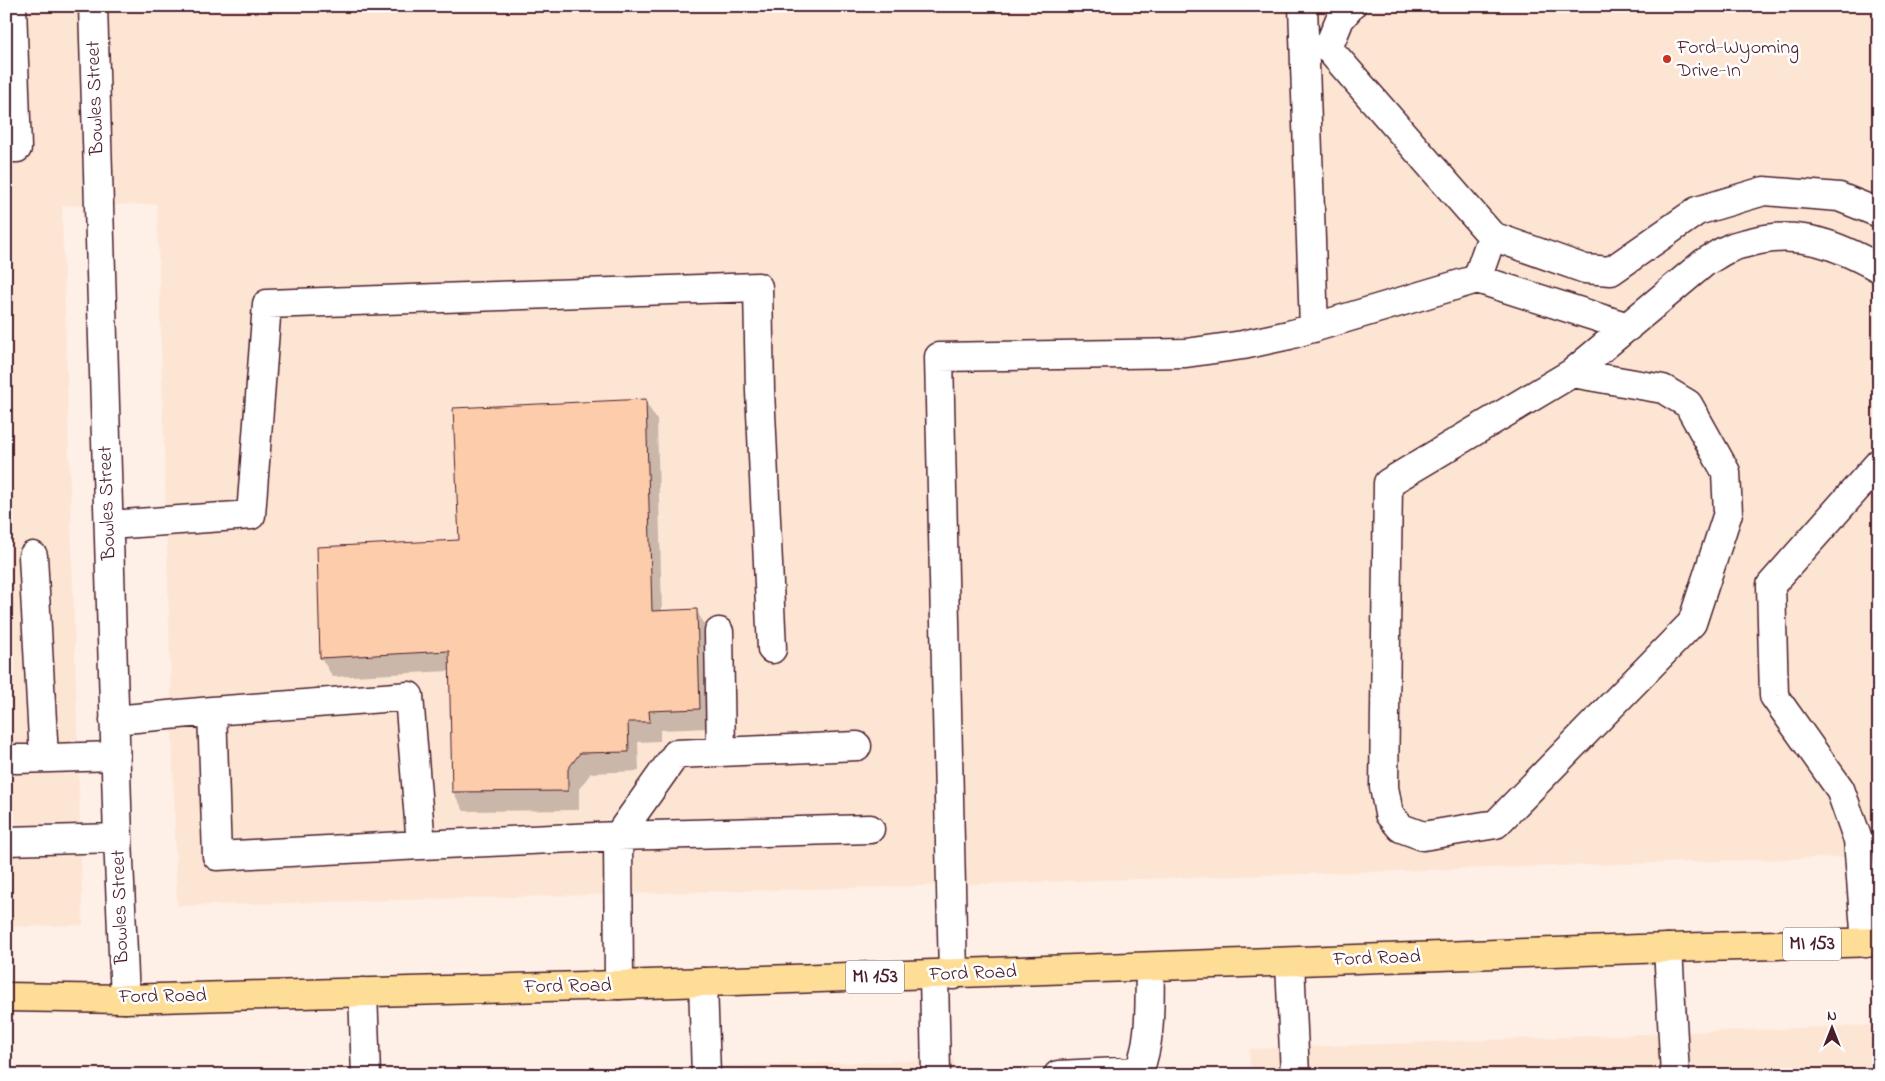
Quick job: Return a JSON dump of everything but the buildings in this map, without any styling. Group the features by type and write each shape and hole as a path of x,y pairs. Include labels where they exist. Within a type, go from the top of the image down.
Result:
{"main road":[{"name":"Ford Road","path":"6,997 125,999 618,986 1872,942"}],"lane":[{"path":"6,148 16,148 12,6"},
{"name":"Bowles Street","path":"92,6 114,720 125,999"},
{"path":"1303,6 1316,52 1314,328"},
{"path":"1316,52 1351,6"},
{"path":"1316,52 1492,236 1584,269 1611,271 1697,211 1764,191 1838,197 1879,213"},
{"path":"1477,279 1492,236"},
{"path":"1572,373 1664,390 1688,404 1726,472 1728,513 1692,623 1496,824 1423,836 1401,828 1389,814 1384,787 1388,483 1572,373 1705,262 1729,248 1758,240 1789,237 1819,241 1854,254 1879,268"},
{"path":"936,1075 943,975 939,357 1186,353 1243,345 1314,328 1477,279 1628,327"},
{"path":"109,525 251,514 267,304 758,288 760,391 772,648"},
{"path":"1872,942 1858,840 1840,789 1774,696 1771,584 1879,463"},
{"path":"33,556 44,758"},
{"path":"719,632 721,752"},
{"path":"114,720 409,696 421,845"},
{"path":"212,711 217,856 618,836 870,829"},
{"path":"618,986 618,836 676,754 857,746"},
{"path":"16,759 116,756"},
{"path":"6,840 118,838"},
{"path":"1668,948 1674,1075"},
{"path":"1290,962 1295,1075"},
{"path":"1058,1075 1138,1073 1145,1055 1149,1035 1150,967"},
{"path":"703,982 706,1075"},
{"path":"363,992 366,1075"}],"shaded area":[{"path":"6,6 1879,6 1879,856 884,887 177,906 157,204 62,206 83,925 6,927"},
{"path":"1879,1025 1879,1075 1251,1075 1249,1049"},
{"path":"954,1059 955,1075 379,1075 905,1061"}],"place":[{"name":"Ford-Wyoming Drive-In","path":"1667,59"}]}
